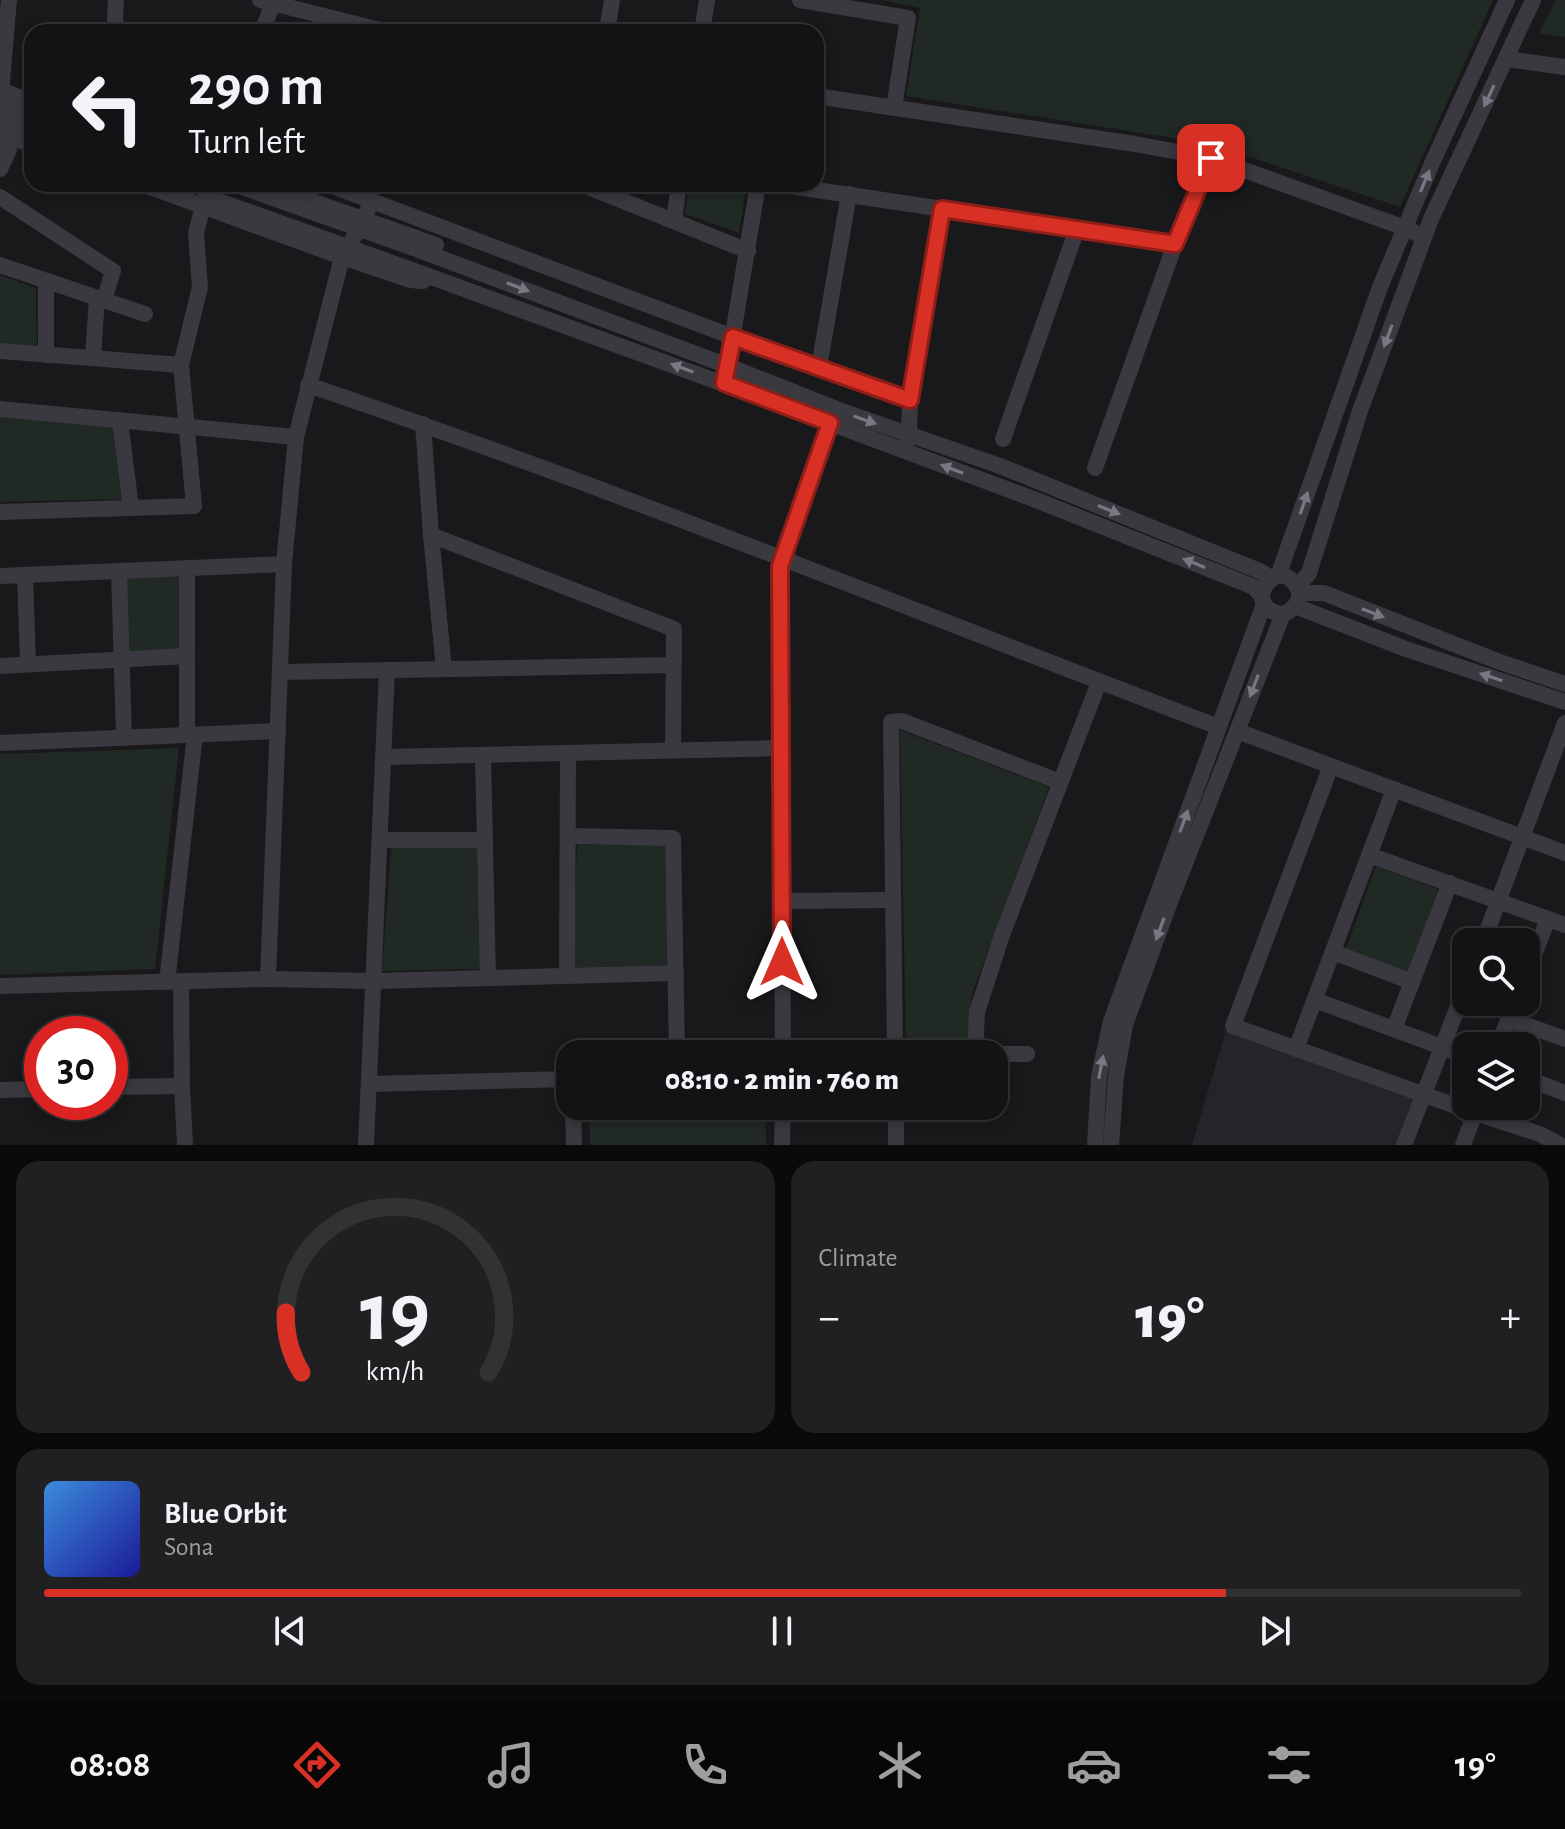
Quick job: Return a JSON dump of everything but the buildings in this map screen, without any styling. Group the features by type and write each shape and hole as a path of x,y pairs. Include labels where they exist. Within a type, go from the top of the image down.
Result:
{"street":[{"path":"0,97 9,0"},
{"path":"116,0 117,24"},
{"path":"331,19 334,0"},
{"path":"608,24 612,0"},
{"path":"703,24 707,0"},
{"path":"800,0 908,18 894,108"},
{"path":"1095,1145 1099,1076 1111,1021 1219,727 1263,601 1264,587 1275,578 1380,287 1433,161 1507,0"},
{"path":"1111,1145 1116,1076 1125,1025 1237,731 1294,600 1309,573 1360,411 1431,219 1533,0"},
{"path":"263,24 267,2 345,24"},
{"path":"1506,59 1565,67"},
{"path":"0,97 24,101"},
{"path":"0,97 24,110"},
{"path":"824,97 1211,158 1424,237"},
{"path":"0,119 24,128"},
{"path":"0,133 24,142"},
{"path":"0,143 9,150 0,169"},
{"path":"1095,468 1175,244 1211,158"},
{"path":"824,191 1175,244"},
{"path":"164,192 410,280 448,283"},
{"path":"194,192 830,423 1000,466 1275,578 1292,580 1294,600"},
{"path":"256,192 419,250 839,410 906,443 1254,587 1269,610 1324,593 1497,661 1565,684"},
{"path":"286,192 452,251 467,268"},
{"path":"348,192 910,400"},
{"path":"603,192 748,251"},
{"path":"674,221 678,192"},
{"path":"724,383 757,192"},
{"path":"819,367 849,194"},
{"path":"0,197 113,271 101,299 93,358"},
{"path":"268,979 284,564 296,437 342,257 364,220 371,201"},
{"path":"0,512 194,506 181,365 200,287 196,233 203,206"},
{"path":"906,443 910,400 942,209"},
{"path":"1003,439 1077,229"},
{"path":"0,265 145,314"},
{"path":"46,281 46,355"},
{"path":"0,351 181,365"},
{"path":"308,385 423,424 783,558 1219,727"},
{"path":"0,409 296,437"},
{"path":"120,420 131,508"},
{"path":"783,1040 780,566 830,423"},
{"path":"423,424 444,669"},
{"path":"431,535 674,629 673,750"},
{"path":"0,576 284,564"},
{"path":"185,1145 174,982 191,735 187,568"},
{"path":"119,571 124,738"},
{"path":"25,575 28,664"},
{"path":"1294,600 1406,649 1565,702"},
{"path":"0,666 187,656"},
{"path":"280,672 673,665"},
{"path":"366,1145 387,670"},
{"path":"976,1040 977,1012 1002,935 1099,682"},
{"path":"895,1040 891,722 902,721 1060,782"},
{"path":"1488,928 1565,723"},
{"path":"0,743 278,731"},
{"path":"1237,731 1565,853"},
{"path":"384,757 781,748"},
{"path":"567,976 568,753"},
{"path":"483,755 488,978"},
{"path":"1331,766 1233,1026 1452,1105"},
{"path":"1296,1049 1394,789"},
{"path":"568,836 673,838 677,1040"},
{"path":"380,840 485,840"},
{"path":"1369,855 1565,925"},
{"path":"1394,1029 1450,883"},
{"path":"782,901 893,900"},
{"path":"1540,939 1548,919"},
{"path":"1333,952 1412,982"},
{"path":"0,986 676,973"},
{"path":"1315,1000 1452,1051"},
{"path":"1404,1145 1455,1016"},
{"path":"1504,1032 1510,1016"},
{"path":"1509,1019 1565,1039"},
{"path":"1008,1054 1027,1054"},
{"path":"369,1084 556,1079"},
{"path":"1540,1083 1565,1093"},
{"path":"128,1087 182,1086"},
{"path":"0,1090 24,1089"},
{"path":"1097,1097 1115,1098"},
{"path":"573,1120 574,1145"},
{"path":"782,1145 783,1120"},
{"path":"896,1120 896,1145"},
{"path":"1463,1145 1472,1120"},
{"path":"1497,1120 1540,1134 1560,1145"}],"shaded area":[{"path":"881,0 1493,0 1400,207 1211,144 906,96 920,8"},
{"path":"1556,0 1565,0 1565,37 1539,33"},
{"path":"688,192 746,192 739,233 685,214"},
{"path":"0,275 36,288 37,349 0,346"},
{"path":"0,414 115,426 124,499 0,502"},
{"path":"182,575 183,660 122,661 121,577"},
{"path":"900,730 1049,787 972,994 967,1040 906,1040"},
{"path":"179,748 155,969 0,975 0,754"},
{"path":"577,845 665,845 668,965 573,968"},
{"path":"391,848 477,848 481,969 382,971"},
{"path":"1376,866 1440,890 1410,973 1346,949"},
{"path":"1226,1030 1417,1100 1399,1145 1192,1145"},
{"path":"590,1120 766,1120 766,1145 590,1145"}],"route":[{"path":"782,962 780,566 830,423 724,383 733,337 910,400 942,209 1175,244 1211,158"}]}
